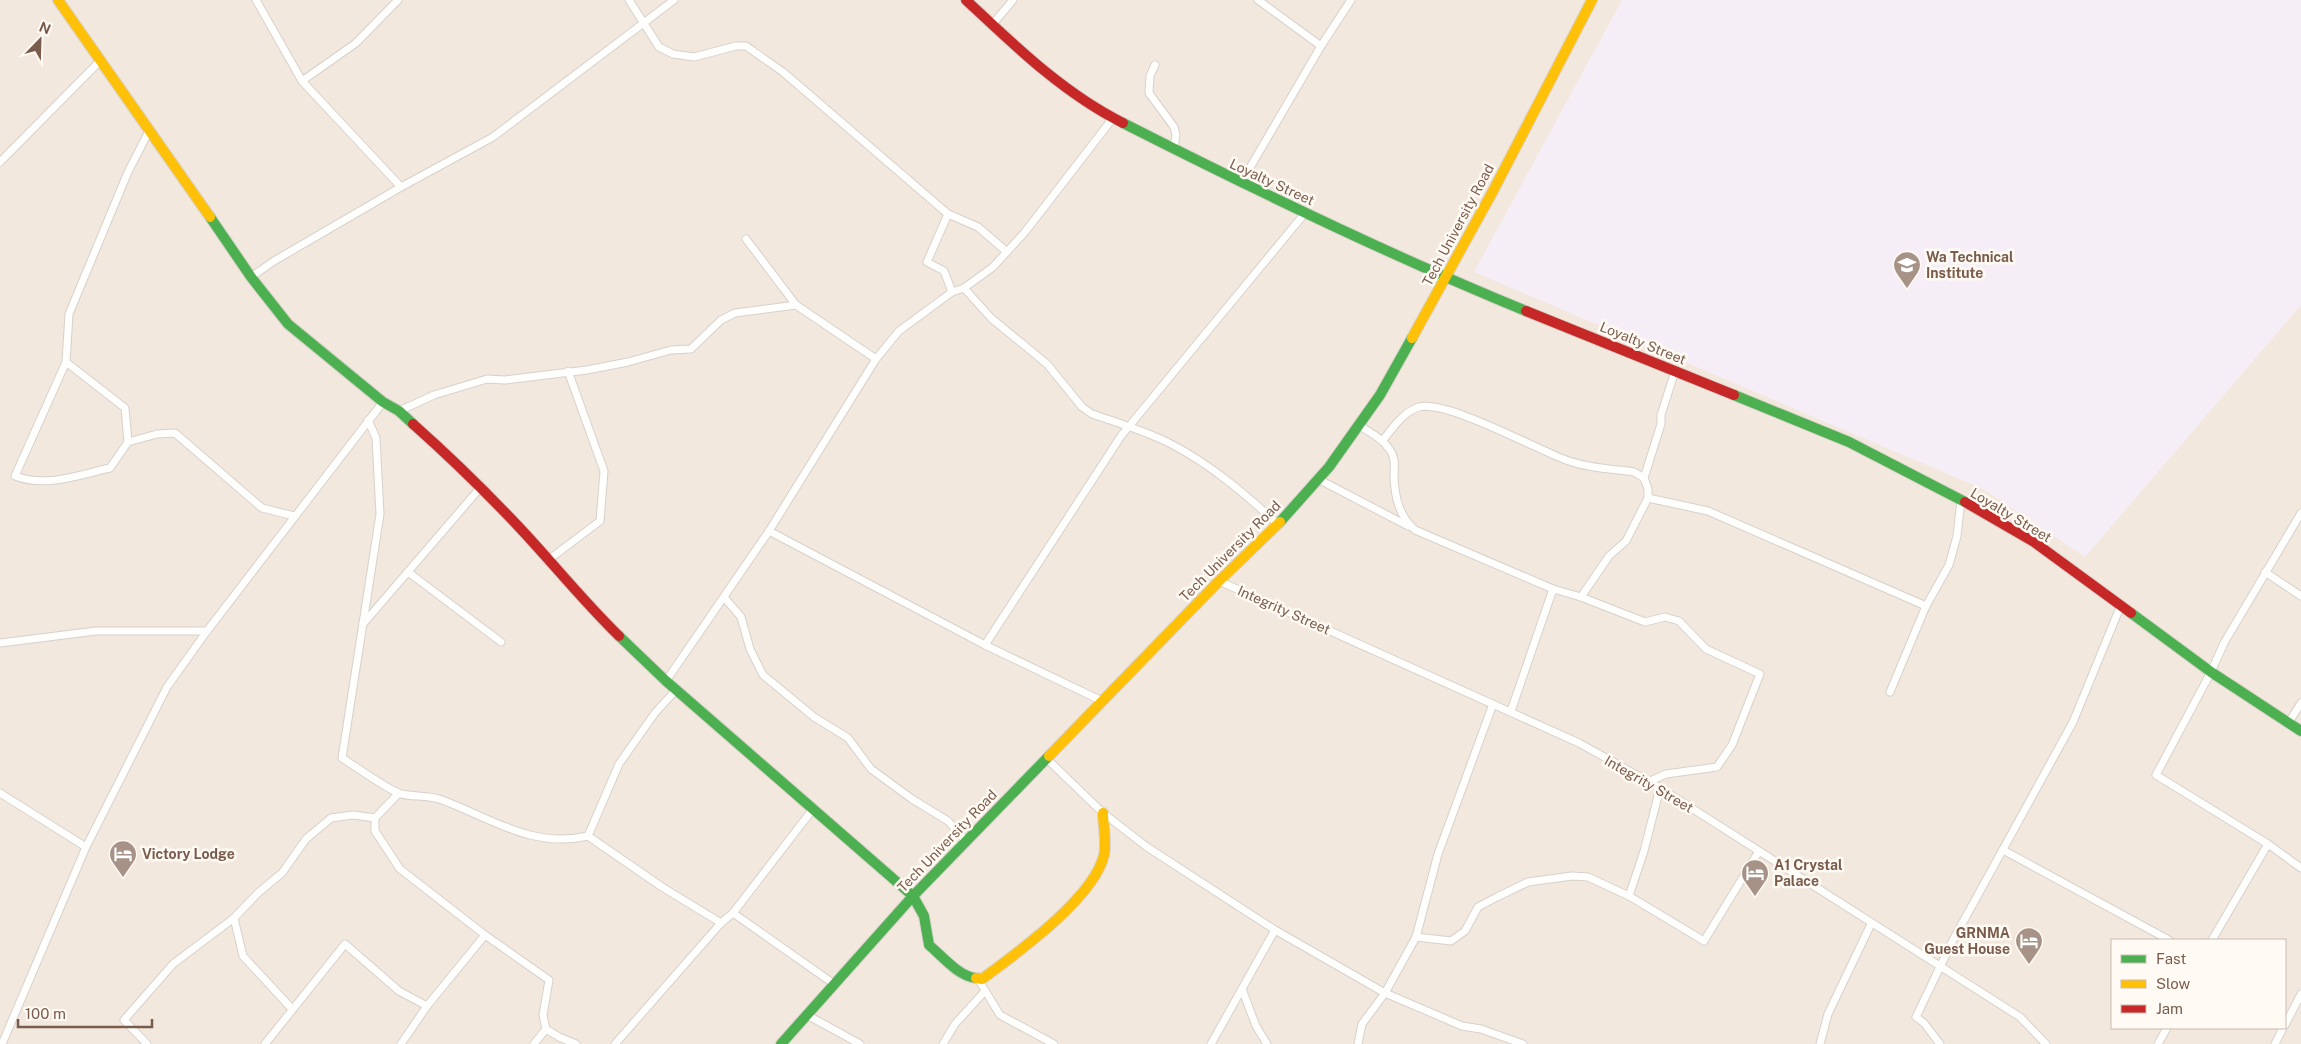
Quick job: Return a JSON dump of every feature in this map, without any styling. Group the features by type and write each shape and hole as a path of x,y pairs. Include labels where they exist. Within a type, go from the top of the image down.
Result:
{"street":[{"path":"58,0 251,277 288,324 383,402 399,411 448,455 518,526 588,606 666,681 913,896 924,916 929,945 960,971 971,978 982,979 1033,938 1090,883 1104,856 1103,813"},
{"path":"256,0 302,81 401,187"},
{"path":"302,81 356,43 398,0"},
{"path":"630,0 659,46 673,54 694,57 736,46 746,46 783,72 948,214 978,227 1007,252"},
{"path":"251,277 274,261 401,187 493,137 674,0"},
{"name":"Loyalty Street","path":"966,0 992,25 1067,88 1114,118 1241,183 1446,278 1849,442 1961,500 2034,542 2210,672 2290,722 2301,731"},
{"path":"992,25 1013,0"},
{"path":"1258,0 1270,3 1321,46"},
{"path":"1241,183 1321,46 1351,0"},
{"name":"Tech University Road","path":"780,1044 913,896 1219,580 1278,524 1318,479 1360,426 1380,395 1446,278 1592,0"},
{"path":"0,162 100,61"},
{"path":"1155,65 1150,76 1149,93 1174,127 1176,135 1174,149"},
{"path":"666,681 769,531 876,359 899,331 952,292 964,288 993,266 1007,252 1025,232 1114,118"},
{"path":"66,362 125,408 128,442 110,468 56,481 29,482 15,476 66,362 69,314 128,172 149,131"},
{"path":"985,646 1129,427 1305,213"},
{"path":"948,214 927,262 944,271 952,292"},
{"path":"746,239 796,305 876,359"},
{"path":"964,288 991,318 1047,364 1082,407 1092,414 1170,443 1202,461 1253,501 1278,524"},
{"path":"399,411 434,395 487,379 505,380 588,370 628,362 671,350 691,349 721,320 736,313 796,305"},
{"path":"547,560 600,521 604,471 568,371"},
{"path":"1582,597 1609,556 1626,541 1648,498 1648,489 1644,478 1675,371"},
{"path":"2,1044 86,847 168,688 207,631 383,402"},
{"path":"1383,440 1404,416 1419,407 1439,408 1472,418 1568,461 1634,472 1644,478"},
{"path":"368,420 376,438 380,514 342,758 399,794 440,799 490,822 527,835 570,840 588,836 662,887 721,923"},
{"path":"1360,426 1383,440 1392,452 1396,495 1402,515 1415,530"},
{"path":"128,442 157,434 175,433 262,508 294,516"},
{"path":"1318,479 1415,530 1554,589 1582,597 1645,622 1665,617 1679,621 1706,649 1760,674 1732,745 1717,767 1666,774 1648,782"},
{"path":"364,624 480,488"},
{"path":"1648,498 1708,511 1926,606"},
{"path":"1890,692 1926,606 1949,565 1957,536 1961,500"},
{"path":"2301,513 2224,643 2156,775 2268,844 2301,868"},
{"path":"769,531 985,646 1102,701"},
{"path":"408,572 501,642"},
{"path":"2266,572 2301,596"},
{"name":"Integrity Street","path":"1219,580 1511,711 1579,744 1660,788 1871,924 2020,1017 2046,1044"},
{"path":"1511,711 1554,589"},
{"path":"724,598 741,617 750,649 763,675 814,717 848,738 872,770 912,799 948,821 966,841"},
{"path":"1940,1044 1924,1023 1916,1017 1940,966 2073,722 2120,605"},
{"path":"0,643 96,631 207,631"},
{"path":"588,836 619,764 655,713 676,690"},
{"path":"2290,722 2301,703"},
{"path":"1358,1044 1362,1024 1385,993 1416,937 1438,854 1493,704"},
{"path":"1046,758 1103,813 1147,847 1275,930 1385,993 1462,1026 1481,1029 1523,1044"},
{"path":"1629,896 1644,850 1660,788"},
{"path":"0,793 86,847"},
{"path":"399,794 375,818 375,831 400,869 485,935 549,980 543,1015 546,1029 576,1044"},
{"path":"615,1044 721,923 733,913 813,809"},
{"path":"147,1044 124,1020 174,964 234,918 259,892 282,873 306,839 331,818 353,815 375,818"},
{"path":"2213,939 2268,844"},
{"path":"2003,850 2167,939"},
{"path":"1416,937 1451,941 1465,931 1478,907 1528,882 1572,876 1588,876 1629,896 1704,941 1759,851"},
{"path":"733,913 834,984"},
{"path":"234,918 243,956 292,1010"},
{"path":"1820,1044 1828,1014 1871,924"},
{"path":"1211,1044 1275,930"},
{"path":"401,1044 427,1006 485,935"},
{"path":"265,1044 345,944 399,991 427,1006"},
{"path":"978,978 1000,1015 1054,1044"},
{"path":"1242,989 1256,1026 1267,1044"},
{"path":"943,1044 955,1024 985,991"},
{"path":"2286,1022 2301,994"},
{"path":"807,1015 860,1044"},
{"path":"534,1044 546,1029"},
{"path":"2158,1044 2166,1029"},
{"path":"2275,1044 2282,1029"}],"shaded area":[{"path":"0,0 2301,0 2301,1044 0,1044"},
{"name":"Wa Technical Institute","path":"1622,0 2301,0 2301,305 2085,557 1985,490 1474,272"}],"traffic: fast":[{"path":"1123,123 1323,221 1526,311"},
{"path":"210,217 251,277 288,324 383,402 399,411 413,424"},
{"path":"1280,522 1329,467 1380,395 1412,338"},
{"path":"1734,395 1849,442 1965,502"},
{"path":"2131,613 2211,672 2301,731"},
{"path":"619,636 666,681 913,896 924,916 929,945 957,970 976,978"},
{"path":"781,1044 913,896 1049,756"}],"traffic: slow":[{"path":"58,0 210,217"},
{"path":"1412,338 1493,191 1592,0"},
{"path":"1049,756 1219,581 1280,522"},
{"path":"976,978 982,979 1033,940 1086,889 1097,872 1104,855 1103,813"}],"traffic: jam":[{"path":"966,0 1021,51 1060,83 1101,111 1123,123"},
{"path":"1526,311 1734,395"},
{"path":"413,424 479,486 619,636"},
{"path":"1965,502 2034,542 2131,613"}],"place":[{"name":"Wa Technical Institute","path":"1907,289"},
{"name":"Victory Lodge","path":"123,878"},
{"name":"A1 Crystal Palace","path":"1755,897"},
{"name":"GRNMA Guest House","path":"2029,965"}]}
